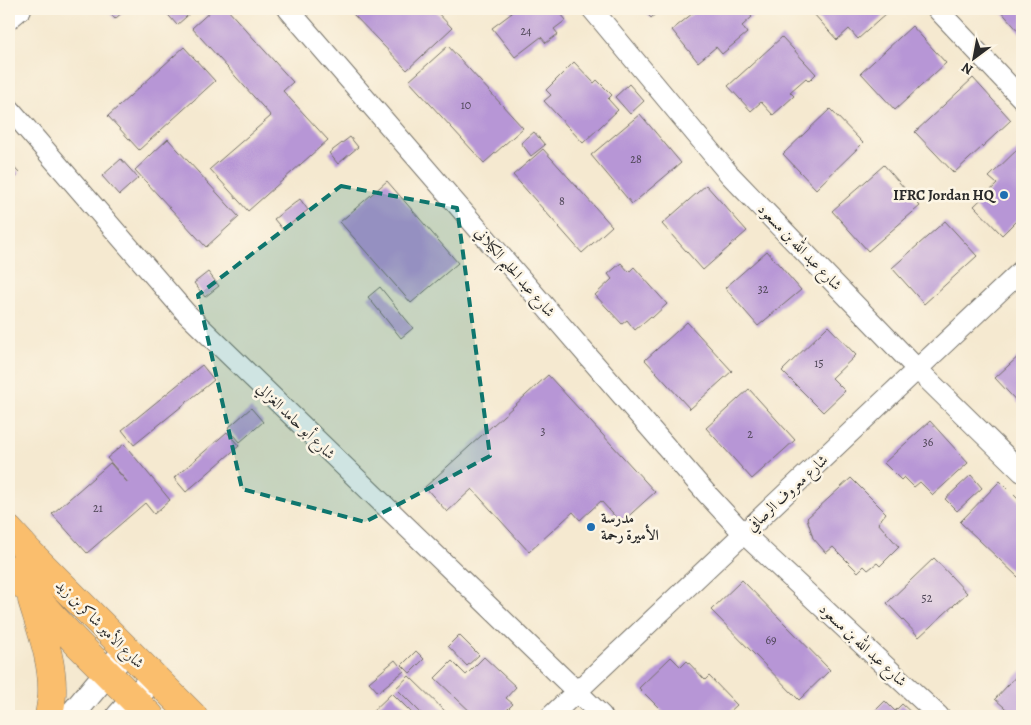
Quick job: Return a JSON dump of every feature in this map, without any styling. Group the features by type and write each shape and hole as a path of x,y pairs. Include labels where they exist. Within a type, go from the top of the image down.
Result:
{"main road":[{"name":"شارع الأمير شاكر بن زيد","path":"9,530 28,552 193,716"},
{"name":"شارع الأمير شاكر بن زيد","path":"9,569 107,673 134,711"},
{"path":"29,591 44,636 49,664 52,692 49,716"}],"street":[{"path":"9,20 20,9"},
{"name":"شارع عبد الحليم الكيلاني","path":"288,9 707,494 744,534"},
{"name":"شارع عبد الله بن مسعود","path":"592,9 730,174 918,370 1022,472"},
{"path":"936,9 1022,99"},
{"name":"شارع أبو حامد الغزالي","path":"9,108 186,314 602,716"},
{"name":"شارع معروف الرصافي","path":"551,716 1022,270"},
{"name":"شارع عبد الله بن مسعود","path":"744,534 939,716"},
{"path":"71,716 126,650"},
{"path":"134,711 154,677"}],"highlighted area":[{"path":"341,186 457,208 490,456 365,522 242,489 198,295"}],"building":[{"path":"106,9 126,9 115,19"},
{"path":"163,9 195,9 177,25"},
{"path":"213,9 227,9 293,82 283,91 328,140 248,211 210,169 271,116 192,28"},
{"path":"356,9 434,9 452,28 407,70 352,13"},
{"path":"509,9 557,9 566,20 554,29 558,34 546,43 541,37 515,57 492,28 512,13"},
{"path":"643,9 661,9 651,18"},
{"path":"698,9 745,9 752,17 742,26 747,33 722,54 716,47 698,62 672,30"},
{"path":"818,9 883,9 887,13 858,39 849,29 837,40 813,13"},
{"path":"999,9 1022,9 1022,31 1020,33"},
{"path":"912,26 946,63 895,110 861,73"},
{"path":"782,37 816,74 809,81 806,78 790,92 794,96 773,115 761,102 751,111 728,86"},
{"path":"448,46 523,128 484,163 409,81"},
{"path":"184,47 215,81 139,150 108,116"},
{"path":"574,62 594,83 597,80 612,95 608,99 618,110 583,143 544,101 551,95 546,90"},
{"path":"973,78 1011,120 954,173 915,132"},
{"path":"629,84 644,101 630,114 615,97"},
{"path":"830,109 863,143 816,189 783,154"},
{"path":"640,114 681,163 632,204 591,155"},
{"path":"534,132 545,145 531,156 521,143"},
{"path":"350,137 358,147 338,164 329,153"},
{"path":"168,139 239,217 206,247 135,170"},
{"name":"IFRC Jordan HQ","path":"1022,145 1022,215 1002,235 974,206 997,184 989,177"},
{"path":"543,149 612,226 582,253 513,175"},
{"path":"121,159 138,178 119,195 102,176"},
{"path":"9,162 19,173 9,183"},
{"path":"884,165 920,206 868,251 832,211"},
{"path":"387,181 458,263 411,303 340,222"},
{"path":"706,185 747,231 703,270 662,224"},
{"path":"300,199 308,210 283,230 274,219"},
{"path":"945,221 977,256 924,304 892,268"},
{"path":"767,251 801,290 758,326 725,288"},
{"path":"621,263 629,272 634,267 667,304 635,330 627,320 622,324 595,295 612,279 608,274"},
{"path":"208,272 219,286 205,297 194,283"},
{"path":"380,287 413,328 401,338 368,297"},
{"path":"687,322 732,371 690,409 645,360"},
{"path":"828,326 856,355 832,378 845,391 823,412 782,371"},
{"path":"1022,353 1022,407 995,378"},
{"path":"202,365 214,380 134,445 122,430"},
{"path":"548,375 655,492 621,523 601,501 580,520 573,512 529,552 472,489 447,512 425,487"},
{"path":"749,389 795,440 752,479 706,428"},
{"path":"251,408 263,422 240,442 228,428"},
{"path":"930,421 968,463 933,495 920,482 914,487 904,477 901,480 884,463"},
{"path":"227,432 239,446 186,492 174,478"},
{"path":"124,444 170,500 154,514 145,503 87,553 52,514 110,463 128,483 107,458"},
{"path":"971,475 982,488 957,511 945,499"},
{"path":"851,478 886,513 878,523 899,547 880,566 877,563 868,570 864,566 858,572 833,547 826,553 813,538 807,518"},
{"path":"1000,481 1022,503 1022,573 1018,577 960,522"},
{"path":"934,558 967,593 919,637 887,603"},
{"path":"742,580 830,670 799,700 711,610"},
{"path":"459,635 479,655 467,666 448,646"},
{"path":"416,651 424,659 410,673 402,665"},
{"path":"484,657 516,687 506,698 513,704 501,716 496,716 491,712 488,716 475,716 435,678 452,661 466,675"},
{"path":"671,657 681,667 687,661 705,680 709,676 737,705 725,716 667,716 639,688"},
{"path":"395,660 404,671 378,692 369,682"},
{"path":"1022,670 1022,716 1014,716 995,699"},
{"path":"409,676 450,716 424,716 396,688"},
{"path":"392,693 415,716 368,716"},
{"path":"885,701 895,711 902,704 915,716 870,716"}],"place":[{"name":"IFRC Jordan HQ","path":"1004,195"},
{"name":"مدرسة الأميرة رحمة","path":"591,527"}]}
